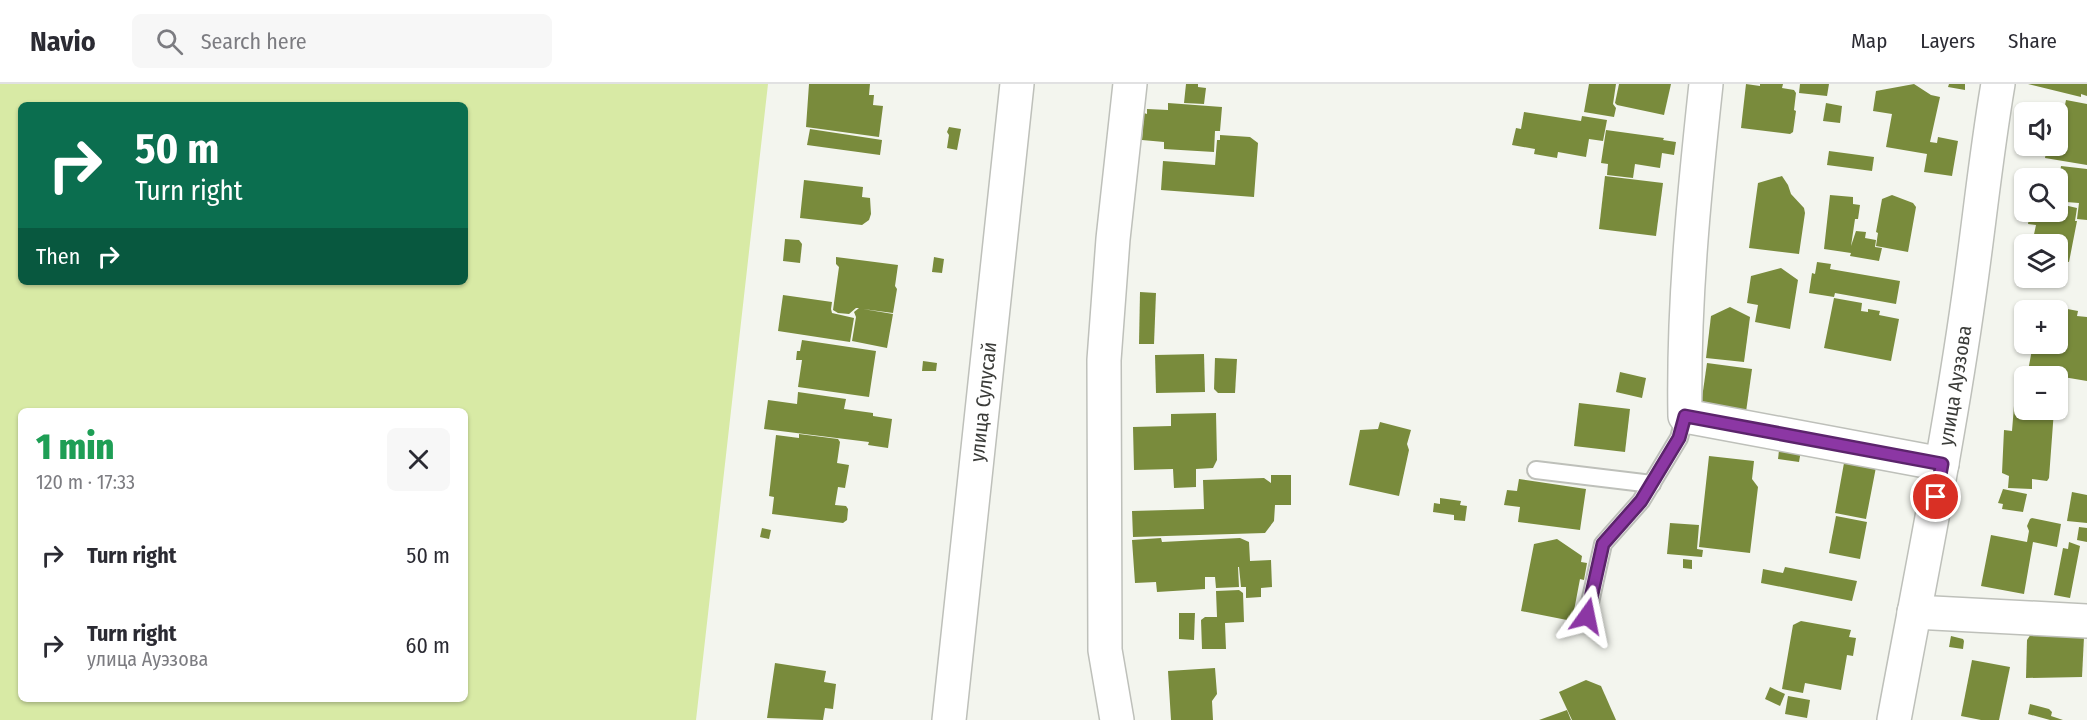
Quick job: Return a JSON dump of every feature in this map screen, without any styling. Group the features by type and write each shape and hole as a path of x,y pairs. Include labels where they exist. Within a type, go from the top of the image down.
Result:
{"street":[{"name":"улица Сулусай","path":"949,720 1017,84"},
{"path":"1116,720 1105,650 1104,360 1113,239 1130,84"},
{"path":"1706,84 1690,253 1684,357 1685,416 1942,464"},
{"name":"улица Ауэзова","path":"1894,720 1942,464 1969,296 1998,84"},
{"path":"1914,612 2087,621"}],"lane":[{"path":"1587,616 1603,544 1641,501 1652,484 1679,438 1685,416"},
{"path":"1536,470 1652,484"}],"green space":[{"path":"0,84 768,84 696,720 0,720"}],"building":[{"path":"809,84 870,84 869,95 874,95 873,105 883,106 879,137 806,127"},
{"path":"1186,84 1198,84 1198,87 1206,88 1204,104 1184,103"},
{"path":"1589,84 1616,84 1614,117 1584,112"},
{"path":"1619,84 1671,84 1664,115 1617,105 1615,103"},
{"path":"1746,84 1760,86 1760,84 1783,84 1782,88 1794,90 1796,93 1794,110 1796,111 1793,132 1790,134 1741,128"},
{"path":"1800,84 1829,84 1827,96 1799,93"},
{"path":"1914,84 1931,95 1940,97 1930,142 1937,143 1938,137 1958,141 1952,176 1924,172 1927,154 1886,147 1892,114 1873,111 1876,91"},
{"path":"1949,84 1965,84 1965,90 1948,87"},
{"path":"2028,84 2087,84 2087,96 2081,94 2081,97"},
{"path":"2066,100 2087,104 2087,165 2045,158 2045,156 2068,156 2068,102"},
{"path":"1168,103 1222,107 1220,131 1215,131 1214,152 1164,149 1164,142 1142,140 1144,113 1147,114 1147,109 1168,110"},
{"path":"1826,103 1842,106 1840,123 1823,121"},
{"path":"1524,112 1581,121 1582,116 1607,120 1603,141 1589,139 1586,157 1558,152 1557,158 1534,154 1535,149 1512,145 1516,128 1521,129"},
{"path":"949,127 961,129 957,150 947,148"},
{"path":"810,129 882,140 880,155 807,145"},
{"path":"1606,130 1664,138 1663,140 1676,142 1674,155 1662,153 1660,168 1635,164 1633,178 1607,175 1608,164 1601,163"},
{"path":"1220,135 1250,137 1258,143 1254,197 1161,190 1163,161 1215,165 1217,140 1220,140"},
{"path":"1829,151 1874,157 1872,171 1827,165"},
{"path":"2061,166 2087,169 2087,220 2077,219 2079,203 2068,202 2068,168 2061,168"},
{"path":"1605,176 1663,183 1656,236 1599,229"},
{"path":"1782,176 1791,194 1804,208 1799,254 1749,248 1758,183"},
{"path":"804,180 863,187 862,197 870,198 869,220 862,225 800,218"},
{"path":"1830,195 1853,197 1853,204 1860,205 1858,219 1855,219 1851,246 1856,231 1866,232 1865,238 1876,240 1875,247 1882,248 1879,261 1850,256 1851,253 1824,249"},
{"path":"1892,195 1913,203 1916,207 1908,252 1876,246 1882,199"},
{"path":"2068,206 2077,208 2075,221 2077,221 2069,262 2068,234 2034,234 2036,225 2028,224 2028,222 2068,222"},
{"path":"785,239 799,240 802,244 800,263 783,261"},
{"path":"836,257 898,265 893,313 863,309 893,314 887,348 852,341 856,317 854,312 859,308 849,314 833,310 839,267 836,264"},
{"path":"934,257 944,259 942,273 932,272"},
{"path":"1817,262 1831,264 1830,269 1900,281 1896,304 1835,293 1834,297 1809,293 1812,273 1815,274"},
{"path":"1781,268 1798,280 1790,329 1755,322 1758,305 1747,303 1751,276"},
{"path":"1140,292 1156,293 1154,344 1139,344"},
{"path":"783,295 832,302 832,313 854,318 850,342 778,331"},
{"path":"1834,298 1862,303 1861,311 1868,312 1868,309 1880,311 1879,315 1899,319 1891,361 1824,348"},
{"path":"1730,307 1750,317 1744,362 1706,358 1711,316"},
{"path":"2068,309 2078,311 2077,316 2087,317 2087,381 2068,378 2068,366 2029,366 2031,354 2068,354"},
{"path":"802,340 876,351 869,397 798,387 802,360 796,360"},
{"path":"1204,354 1205,392 1156,393 1155,355"},
{"path":"1215,358 1237,359 1235,393 1218,393 1214,389"},
{"path":"923,361 937,363 936,371 922,371"},
{"path":"1707,363 1752,369 1746,412 1701,405"},
{"path":"1620,372 1646,378 1642,398 1616,392"},
{"path":"798,392 846,399 844,409 873,413 873,416 892,419 888,448 868,445 869,442 764,429 768,400 797,404"},
{"path":"1579,403 1630,409 1625,452 1574,446"},
{"path":"2014,406 2014,420 2053,420 2049,478 2047,481 2032,479 2032,489 2008,488 2009,476 2002,473 2004,430 2012,431"},
{"path":"1216,413 1217,460 1213,468 1196,469 1196,487 1174,488 1173,469 1134,470 1133,427 1171,426 1171,414"},
{"path":"1380,422 1411,430 1399,496 1349,485 1360,430 1378,429"},
{"path":"799,434 838,439 840,442 837,463 849,465 845,488 838,487 835,505 846,506 848,509 847,520 843,523 772,514 774,497 769,496 776,435 799,438"},
{"path":"1780,442 1802,445 1799,462 1778,459"},
{"path":"1709,456 1754,461 1752,479 1758,487 1750,553 1699,547"},
{"path":"1860,459 1877,462 1866,519 1835,513 1844,463 1859,466"},
{"path":"1271,475 1291,475 1291,505 1275,505 1274,521 1265,533 1133,537 1132,511 1204,509 1203,480 1264,478 1271,483"},
{"path":"1519,479 1586,489 1580,530 1518,522 1520,507 1504,505 1507,490 1517,491"},
{"path":"2003,489 2027,494 2023,512 2002,509 2003,504 1998,503"},
{"path":"2072,492 2087,495 2087,523 2067,521"},
{"path":"1440,498 1461,501 1460,505 1467,506 1465,521 1454,520 1454,515 1433,512 1434,503 1440,504"},
{"path":"1836,516 1867,522 1860,559 1829,553"},
{"path":"2032,518 2061,524 2057,547 2033,542 2024,594 1981,586 1991,535 2027,542 2029,531 2027,526"},
{"path":"1670,523 1699,525 1697,549 1703,550 1702,557 1667,554"},
{"path":"2079,527 2087,528 2087,542 2077,540"},
{"path":"762,528 771,530 769,539 760,537"},
{"path":"1161,538 1162,542 1240,538 1249,542 1250,561 1271,560 1272,587 1261,588 1261,597 1246,598 1246,587 1241,587 1239,567 1239,587 1216,588 1215,577 1205,577 1205,589 1157,592 1156,582 1135,583 1132,540"},
{"path":"1557,539 1582,556 1581,562 1587,563 1584,580 1580,579 1572,621 1521,611 1534,544"},
{"path":"2069,542 2080,546 2070,598 2054,595 2063,548 2068,549"},
{"path":"1683,559 1692,560 1692,569 1683,568"},
{"path":"1785,567 1857,581 1852,601 1761,583 1763,569 1783,573"},
{"path":"1239,590 1243,593 1244,622 1225,623 1226,649 1202,649 1201,620 1205,617 1217,617 1216,591"},
{"path":"1179,613 1195,613 1194,640 1179,639"},
{"path":"1801,621 1851,630 1849,637 1856,638 1853,656 1847,655 1841,690 1805,683 1803,693 1782,689 1793,625"},
{"path":"2031,634 2084,637 2082,677 2026,678 2027,640"},
{"path":"1951,636 1963,639 1963,649 1949,647"},
{"path":"1972,660 2010,667 1999,720 1981,720 1961,716"},
{"path":"775,663 826,671 824,682 836,684 833,709 825,708 823,720 767,718"},
{"path":"1215,668 1217,694 1212,701 1213,720 1171,720 1168,671"},
{"path":"1586,680 1601,686 1616,720 1572,720 1559,692"},
{"path":"1770,687 1785,694 1780,706 1765,699"},
{"path":"1788,696 1810,700 1807,718 1785,714"},
{"path":"2030,704 2049,709 2052,712 2051,716 2063,720 2050,720 2028,714"},
{"path":"1567,710 1571,720 1539,720"}],"route":[{"path":"1587,616 1603,544 1641,501 1679,438 1685,416 1942,464 1936,497"}]}
